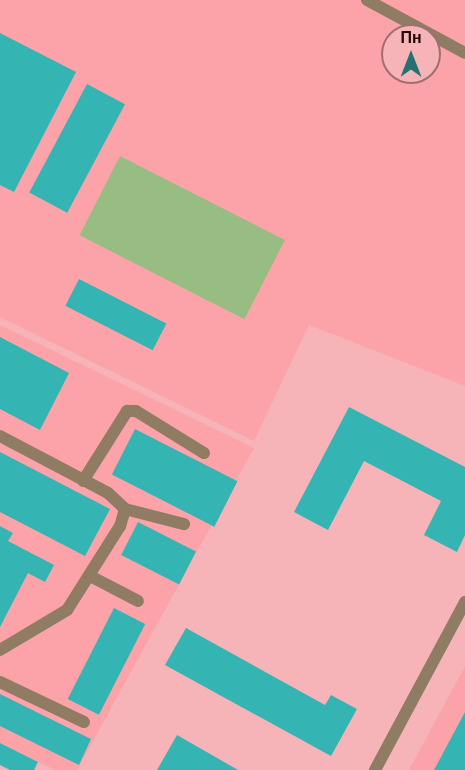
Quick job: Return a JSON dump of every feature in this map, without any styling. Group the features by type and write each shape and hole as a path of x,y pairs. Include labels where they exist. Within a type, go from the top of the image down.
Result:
{"street":[{"path":"367,0 464,51"},
{"path":"83,481 127,411 136,411 204,453"},
{"path":"0,436 117,499 125,509 184,524"},
{"path":"0,650 58,619 90,576 120,526 125,509"},
{"path":"90,576 138,601"},
{"path":"375,770 465,602"},
{"path":"0,682 84,722"}],"shaded area":[{"path":"0,0 465,0 465,386 309,325 254,441 0,317"},
{"path":"0,325 254,448 77,770 55,770 0,743"},
{"path":"465,666 465,770 409,770"}],"green space":[{"path":"120,156 285,240 244,319 80,235"}],"building":[{"path":"0,33 76,72 14,192 0,185"},
{"path":"87,84 125,104 67,213 29,193"},
{"path":"79,279 166,323 153,350 65,306"},
{"path":"0,337 69,373 40,430 0,409"},
{"path":"349,407 465,467 465,535 457,552 424,535 441,501 364,461 328,530 294,512"},
{"path":"135,429 237,481 214,527 112,474"},
{"path":"0,452 110,509 85,556 0,512"},
{"path":"138,522 196,552 179,584 121,555"},
{"path":"0,526 13,533 8,541 54,565 45,582 28,573 0,627"},
{"path":"114,608 145,624 99,715 68,699"},
{"path":"186,628 325,705 331,695 357,709 331,756 165,665"},
{"path":"0,694 91,739 79,765 0,726"},
{"path":"465,712 465,770 434,770"},
{"path":"177,735 238,770 157,770"},
{"path":"0,743 38,762 34,770 10,770 0,765"}]}
